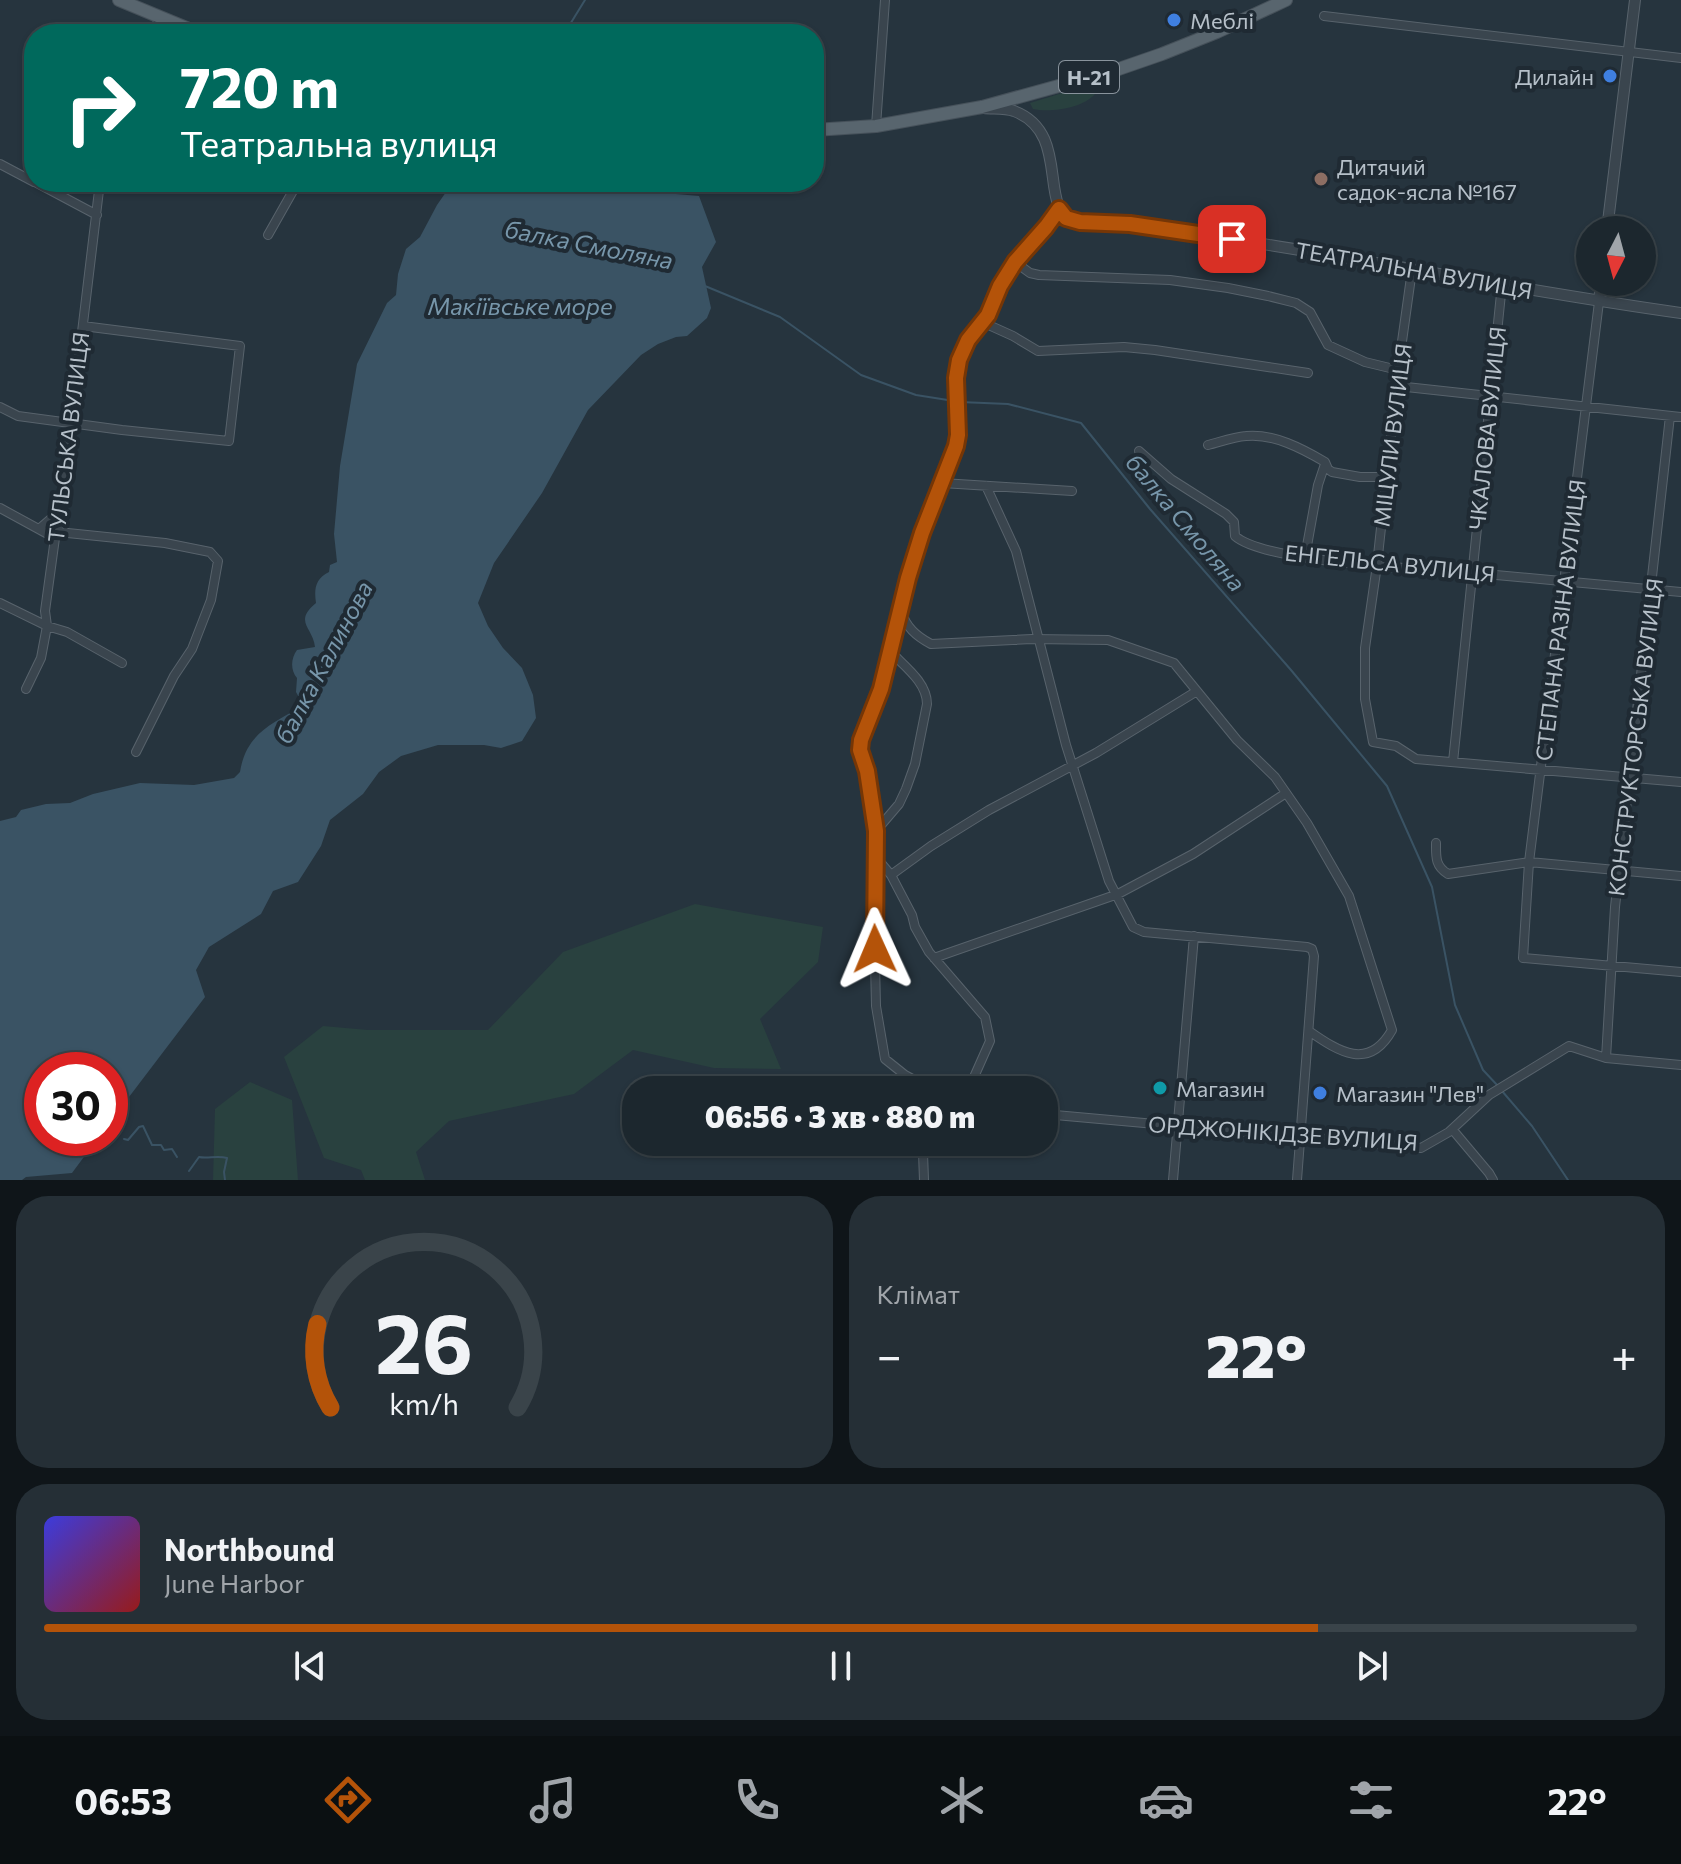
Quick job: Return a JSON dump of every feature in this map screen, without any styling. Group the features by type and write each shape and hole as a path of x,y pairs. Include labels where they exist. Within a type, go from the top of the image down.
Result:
{"main road":[{"path":"119,0 176,24"},
{"name":"Н-21","path":"824,129 876,126 982,107 1113,71 1217,32 1286,0"}],"street":[{"path":"876,126 885,0"},
{"path":"1609,216 1635,0"},
{"path":"1324,16 1681,58"},
{"path":"157,24 161,18"},
{"path":"905,1075 885,1059 876,1006 876,831 867,771 860,750 861,740 881,689 922,533 958,435 955,393 959,360 968,340 988,315 1000,286 1015,262 1059,209 1049,146 1043,135 1031,121 1013,111 982,107"},
{"path":"0,164 24,177"},
{"path":"53,192 97,215"},
{"name":"ТУЛЬСЬКА ВУЛИЦЯ","path":"26,689 41,658 47,626 45,611 61,510 99,192"},
{"path":"268,235 292,192"},
{"name":"ТЕАТРАЛЬНА ВУЛИЦЯ","path":"1059,209 1066,218 1080,222 1150,226 1599,302 1681,313"},
{"path":"1015,262 1030,273 1039,275 1188,282 1296,303 1310,312 1328,345 1365,362 1398,370"},
{"name":"МІЦУЛИ ВУЛИЦЯ","path":"1412,270 1365,648 1365,699 1373,742 1396,746 1416,759 1453,762"},
{"name":"ЧКАЛОВА ВУЛИЦЯ","path":"1453,762 1502,284"},
{"name":"СТЕПАНА РАЗІНА ВУЛИЦЯ","path":"1600,296 1529,862 1523,958 1611,966"},
{"path":"982,322 1038,351 1124,347 1308,373"},
{"path":"0,407 18,416 229,441 240,346 83,326"},
{"path":"1397,386 1681,417"},
{"name":"КОНСТРУКТОРСЬКА ВУЛИЦЯ","path":"1606,1058 1611,966 1629,778 1670,416"},
{"path":"1208,445 1243,436 1266,437 1325,462 1332,472 1360,477 1387,477"},
{"name":"ЕНГЕЛЬСА ВУЛИЦЯ","path":"1139,451 1171,479 1226,514 1234,522 1235,536 1239,541 1259,548 1377,565 1681,592"},
{"path":"1305,557 1325,462"},
{"path":"942,483 1072,491"},
{"path":"986,486 1016,551 1073,765 1109,881 1133,927 1144,932 1312,949 1314,956 1297,1180"},
{"path":"0,508 56,535 165,543 210,552 218,561 211,600 192,649 174,676 136,752"},
{"path":"39,529 61,510"},
{"path":"0,603 47,626 67,632 122,663"},
{"path":"900,610 909,628 931,644 1039,639 1108,640 1174,663 1237,740 1275,777 1307,823 1349,896 1392,1030 1384,1044 1371,1052 1355,1055 1335,1049 1309,1031"},
{"path":"876,831 899,804 906,789 915,764 927,704 923,687 890,651"},
{"path":"891,875 989,810 1073,765 1197,691"},
{"path":"1453,762 1681,782"},
{"path":"934,958 1116,895 1193,854 1286,793"},
{"path":"1436,843 1436,860 1448,874 1529,862 1681,876"},
{"path":"875,856 891,875 915,927 934,958 985,1017 990,1041 974,1076"},
{"path":"1173,1180 1194,936"},
{"path":"1611,966 1681,972"},
{"name":"ОРДЖОНІКІДЗЕ ВУЛИЦЯ","path":"1058,1115 1421,1148 1452,1129 1489,1095 1569,1046 1606,1058 1681,1065"},
{"path":"1452,1129 1493,1180"},
{"path":"923,1156 924,1180"}],"green space":[{"path":"1095,83 1095,94 1075,106 1040,110 1033,109 1030,103"},
{"path":"695,904 823,927 818,962 760,1019 781,1069 714,1068 633,1050 574,1094 449,1121 416,1152 425,1180 365,1180 361,1170 324,1158 284,1057 323,1026 368,1030 488,1030 563,952"},
{"path":"250,1082 292,1100 298,1180 213,1180 215,1109"}],"water":[{"name":"Макіївське море","path":"446,192 653,192 699,196 716,242 702,267 711,308 707,318 687,336 658,344 641,355 588,410 542,493 494,563 478,603 488,626 522,668 533,695 536,718 522,741 501,748 438,745 401,756 379,772 363,794 330,820 321,846 298,882 273,891 261,914 209,947 196,970 205,997 128,1098 128,1052 24,1052 24,1156 85,1156 72,1173 0,1180 0,821 16,817 21,810 46,804 70,803 140,783 194,785 234,778 240,772 254,739 270,725 301,707 296,692 293,660 297,650 315,647 306,625 306,615 316,603 318,581 329,572 330,565 337,562 334,534 340,466 357,364 387,303 396,295 398,274 406,249 420,237"}],"waterway":[{"name":"балка Калинова","path":"570,24 585,0"},
{"name":"балка Смоляна","path":"705,286 780,317 861,375 916,395 954,401"},
{"name":"балка Смоляна","path":"960,402 1008,404 1081,423 1150,509 1291,670 1387,786 1432,887 1455,1005 1483,1070 1498,1086"},
{"name":"балка Смоляна","path":"1502,1091 1532,1126 1568,1180"},
{"path":"128,1140 143,1126 152,1145 161,1145 164,1150 172,1149 177,1157"},
{"path":"189,1171 199,1157 227,1158 225,1180"}],"place":[{"name":"Меблі","path":"1174,20"},
{"name":"Дилайн","path":"1610,76"},
{"name":"Дитячий садок-ясла №167","path":"1321,179"},
{"name":"Магазин","path":"1160,1088"},
{"name":"Магазин \"Лев\"","path":"1320,1093"}],"route":[{"path":"875,949 876,831 867,771 860,750 861,740 881,689 922,533 956,446 956,378 959,360 968,340 988,315 1000,286 1015,262 1059,209 1066,218 1080,222 1130,224 1232,239"}]}
